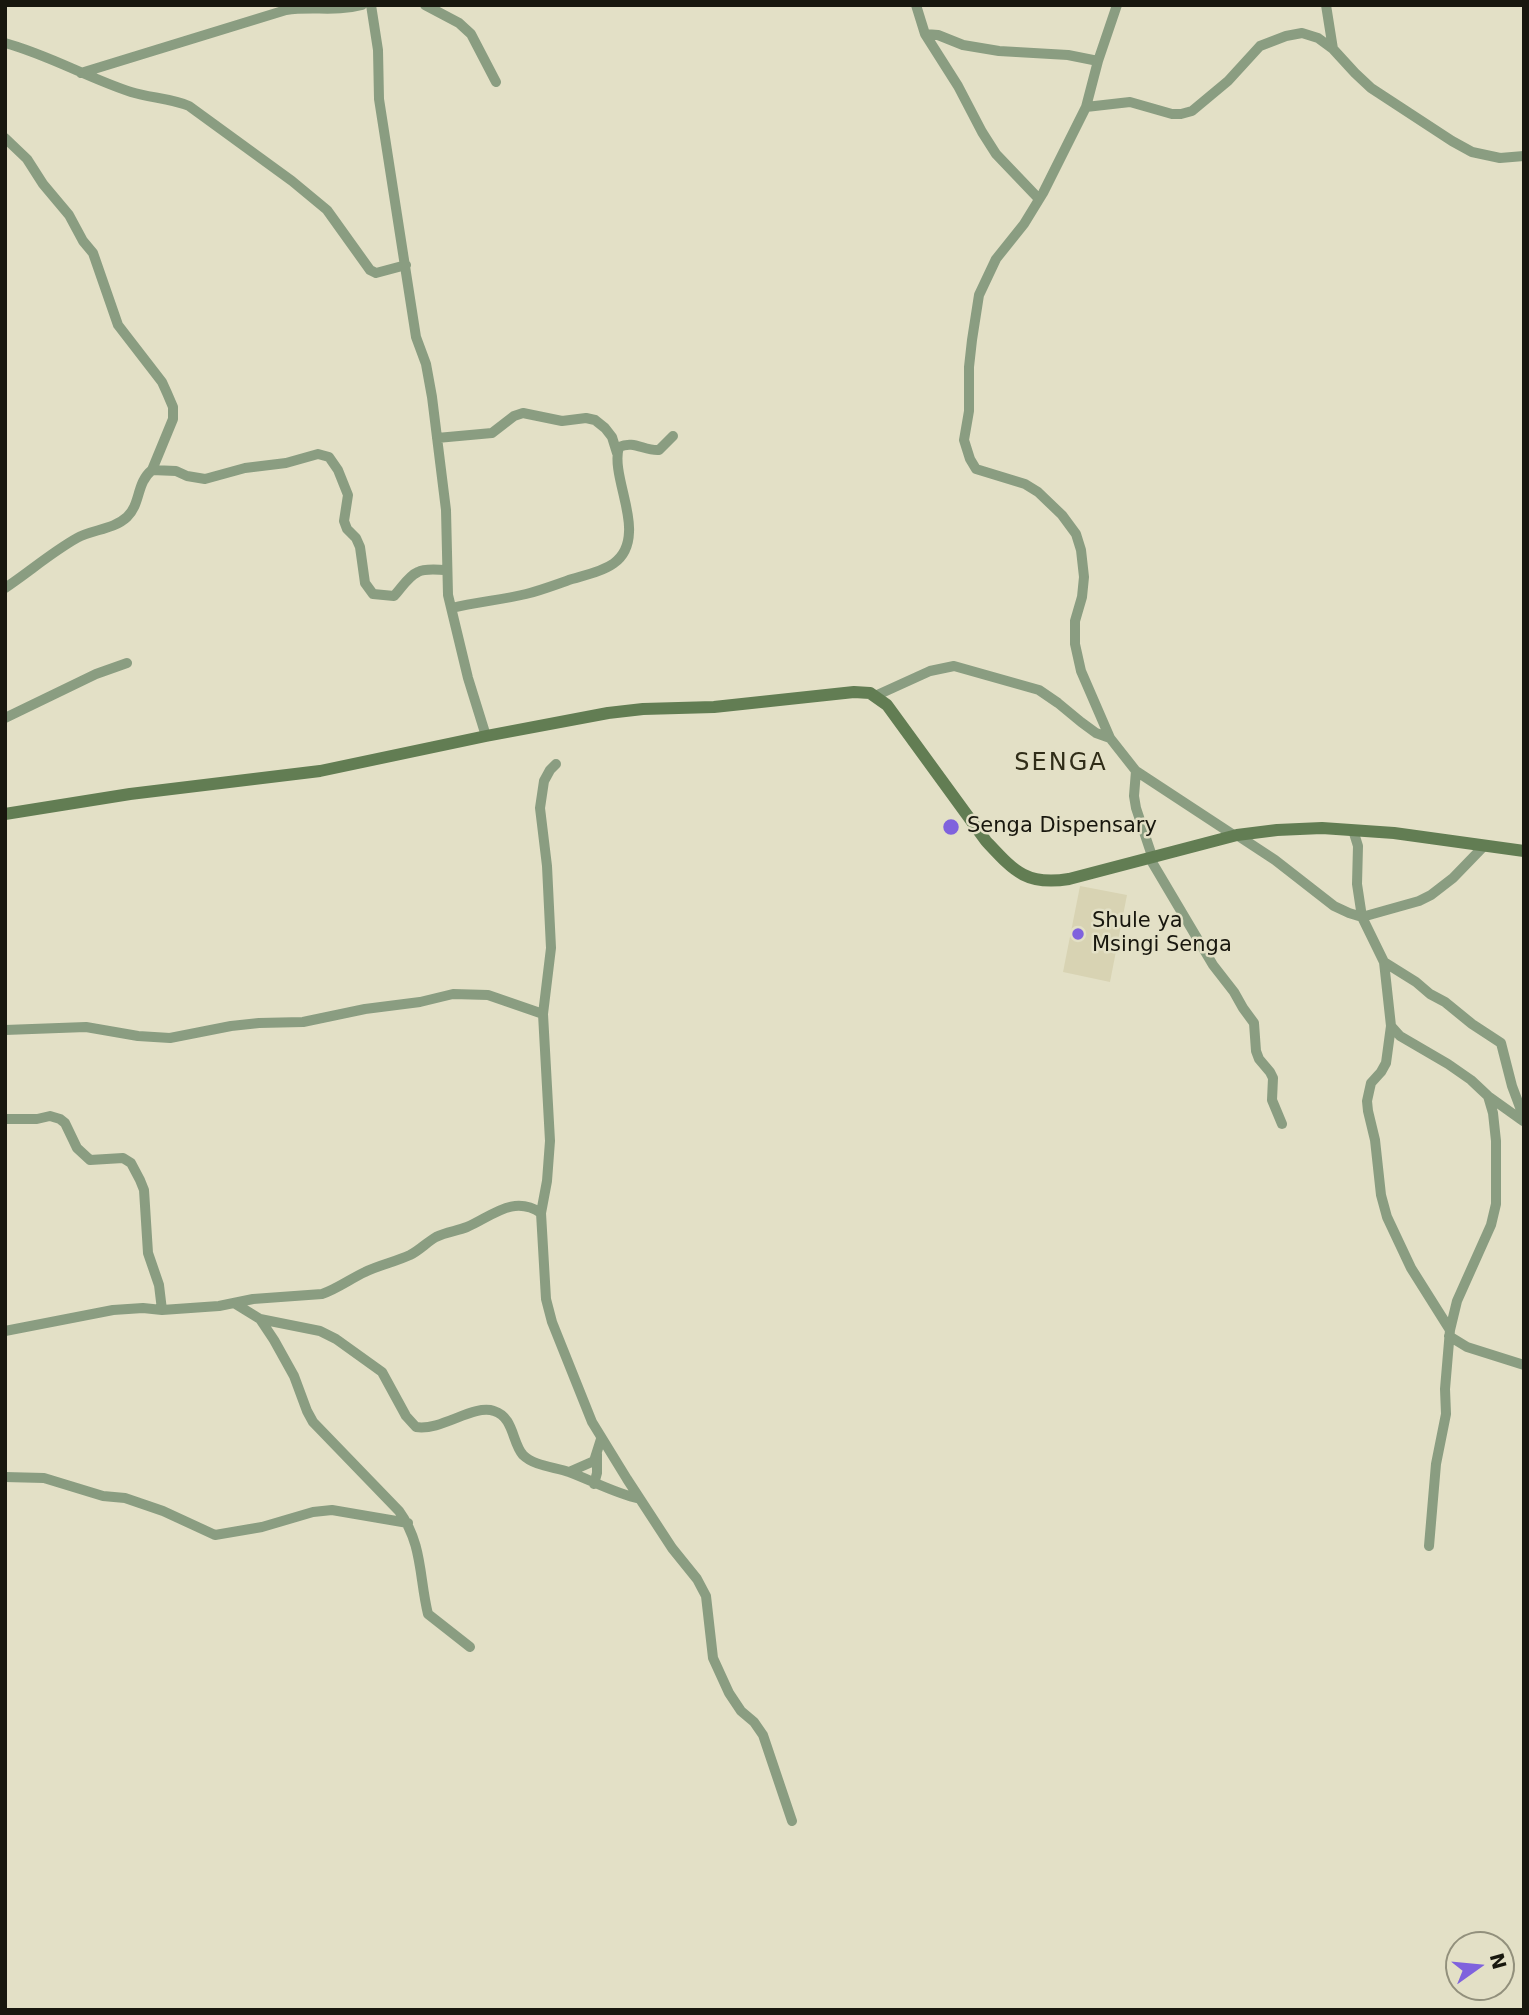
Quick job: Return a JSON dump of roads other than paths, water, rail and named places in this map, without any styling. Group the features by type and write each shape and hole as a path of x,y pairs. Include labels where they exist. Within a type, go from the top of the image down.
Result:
{"street":[{"path":"81,73 286,10 311,7 343,9 362,5"},
{"path":"371,5 378,50 382,122 416,337 428,370 437,438 446,510 448,595 468,678 486,736"},
{"path":"425,5 458,23 471,34 496,82"},
{"path":"916,5 925,34 996,154 1039,200"},
{"path":"1117,5 1086,107 1039,200 996,259 979,295 971,348 969,411 964,440 970,459 976,469 1038,492 1062,515 1076,534 1084,577 1082,597 1074,621 1075,644 1081,671 1110,738 1136,771 1275,860 1334,906 1362,917 1431,895 1453,878 1484,846"},
{"path":"1326,5 1334,49"},
{"path":"1086,107 1130,102 1181,114 1199,106 1228,81 1260,46 1303,33 1318,38 1334,49 1371,88 1452,141 1472,152 1500,158 1524,156"},
{"path":"925,34 938,35 963,45 999,51 1068,55 1098,61"},
{"path":"5,43 29,49 81,73 133,92 188,106 292,181 327,211 370,270 380,272 406,265"},
{"path":"5,138 27,159 43,184 69,215 93,253 118,325 154,371 173,407 173,419 152,470 145,476 139,488 131,513 124,520 77,538 5,588"},
{"path":"437,438 492,433 514,416 523,413 562,421 586,418 595,420 612,437 630,529 626,550 606,569 525,594 452,608"},
{"path":"617,453 619,447 629,444 659,450 673,436"},
{"path":"152,470 176,471 205,479 245,468 279,464 321,454 329,457 345,485 348,495 344,521 360,547 365,583 373,594 394,596 410,577 419,571 446,570"},
{"path":"5,718 96,674 127,663"},
{"path":"875,696 930,671 954,666 1039,690 1096,733 1110,738"},
{"path":"5,814 144,792 320,771 608,713 714,707 854,692 870,693 887,705 986,841 1004,860 1031,880 1059,881 1236,836 1277,830 1322,828 1428,836 1524,851"},
{"path":"556,764 544,781 540,808 547,866 551,948 543,1014 550,1140 541,1213 545,1299 577,1388 601,1439 706,1596 713,1658 735,1702 763,1735 792,1821"},
{"path":"1136,771 1134,796 1150,857 1213,965 1254,1023 1256,1051 1273,1078 1272,1100 1282,1124"},
{"path":"1353,830 1358,846 1357,884 1362,917 1384,962 1391,1026 1385,1063 1371,1083 1367,1101 1375,1140 1381,1195 1387,1217 1411,1268 1450,1333 1467,1347 1524,1365"},
{"path":"1384,962 1501,1043 1524,1120"},
{"path":"5,1030 86,1027 138,1036 170,1038 231,1026 303,1023 453,994 488,995 543,1014"},
{"path":"1391,1026 1400,1036 1448,1064 1524,1120"},
{"path":"1429,1546 1436,1464 1446,1414 1445,1389 1450,1333 1457,1301 1492,1224 1496,1204 1496,1141 1488,1096"},
{"path":"5,1119 37,1119 50,1116 61,1119 77,1148 90,1160 123,1158 131,1163 144,1190 148,1253 159,1285 162,1310"},
{"path":"5,1331 113,1310 219,1306 253,1299 322,1294 362,1273 406,1257 438,1236 467,1227 493,1212 524,1206 541,1213"},
{"path":"233,1303 244,1307 260,1319 284,1358 313,1422 408,1523 423,1576 428,1614 470,1647"},
{"path":"260,1319 320,1331 337,1339 382,1372 416,1427 436,1427 460,1417 494,1410 504,1417 510,1426 523,1455 622,1495 640,1499"},
{"path":"569,1472 594,1461 601,1439"},
{"path":"594,1484 597,1454"},
{"path":"5,1477 44,1478 103,1496 125,1498 163,1511 215,1535 332,1510 408,1523"}],"place":[{"name":"Senga Dispensary","path":"951,827"},
{"name":"Shule ya Msingi Senga","path":"1078,934"}],"district":[{"name":"SENGA","path":"1061,764"}]}
